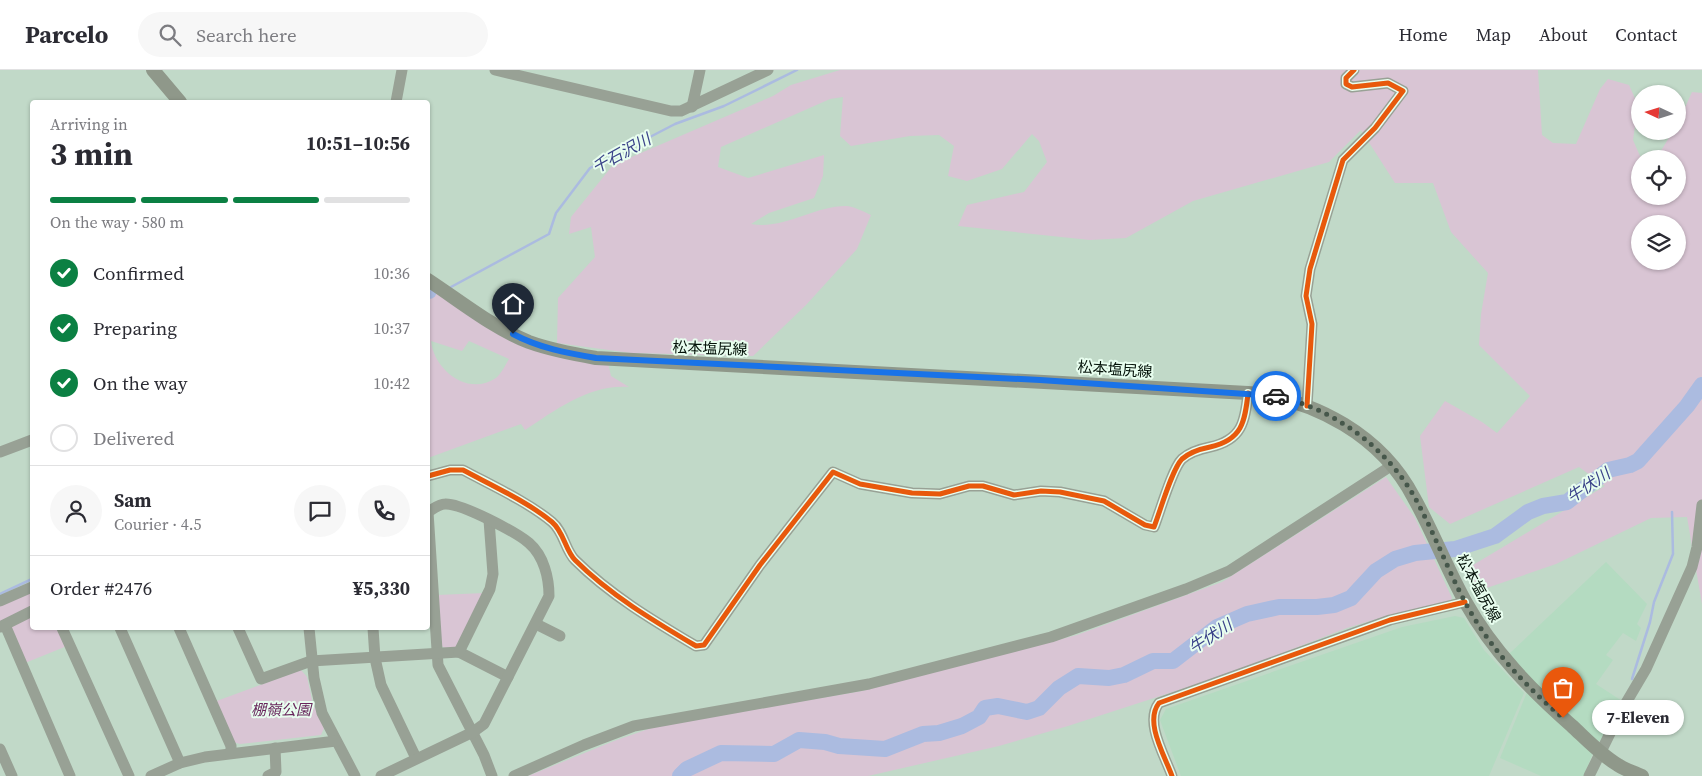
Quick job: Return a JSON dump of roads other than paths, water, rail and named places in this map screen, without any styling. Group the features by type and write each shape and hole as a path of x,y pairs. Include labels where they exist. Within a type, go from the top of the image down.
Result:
{"main road":[{"path":"154,70 178,100"},
{"name":"松本塩尻線","path":"430,281 528,342 563,353 596,358 1248,393 1287,399 1307,406 1348,427 1374,447 1394,468 1414,496 1463,597 1483,631 1511,667 1620,771 1642,776"}],"street":[{"path":"396,100 402,70"},
{"path":"495,70 672,111 681,111 692,107 768,70"},
{"path":"692,107 700,70"},
{"path":"1307,406 1312,324 1306,296 1310,269 1343,160 1376,128 1403,91 1388,83 1352,87 1346,84 1346,78 1354,70"},
{"path":"430,475 450,470 463,470 542,515 560,532 573,558 584,568 638,611 696,646 704,645 760,564 833,472 860,484 912,493 940,494 969,486 983,486 1014,496 1041,490 1060,492 1104,501 1154,527 1181,460 1196,450 1229,441 1241,428 1246,417 1248,393"},
{"path":"0,452 30,441"},
{"path":"514,776 584,745 634,726 869,684 1051,637 1186,589 1229,571 1394,468"},
{"path":"381,776 473,732 484,724 549,596 548,579 540,558 529,543 460,505 443,504 430,511"},
{"path":"1589,776 1646,668 1692,567 1697,547 1702,506"},
{"path":"459,652 490,589 493,574 489,520"},
{"path":"430,543 438,665 473,732 492,776"},
{"path":"0,601 30,588"},
{"path":"1172,776 1153,724 1154,712 1159,703 1390,620 1463,597"},
{"path":"30,612 2,626 70,776"},
{"path":"536,624 560,636"},
{"path":"63,630 129,776"},
{"path":"121,630 180,763"},
{"path":"180,630 231,746 231,753"},
{"path":"239,630 261,680 312,661 459,652 508,677"},
{"path":"309,630 312,661 322,713 355,776"},
{"path":"373,630 375,658 380,685 416,758"},
{"path":"151,776 180,763 231,753 336,741"},
{"path":"268,776 276,772 275,748"},
{"path":"0,749 12,776"}],"waterway":[{"name":"千石沢川","path":"451,287 549,234 556,213 590,168 675,124 724,106 797,70"},
{"name":"牛伏川","path":"680,776 687,769 721,753 774,754 799,740 825,742 839,746 885,749 923,734 939,733 962,726 979,717 985,708 998,706 1027,712 1039,708 1059,688 1078,676 1109,678 1124,675 1153,661 1173,661 1217,627 1247,614 1279,607 1334,605 1351,598 1376,571 1395,559 1415,553 1455,549 1495,536 1528,512 1543,506 1567,502 1608,470 1630,465 1638,461 1687,406 1702,385"},
{"path":"1632,679 1650,622 1654,602 1673,554 1672,512"},
{"name":"千石沢川","path":"0,594 30,580"}],"place":[{"name":"7-Eleven","path":"1563,718"}],"park label":[{"name":"棚嶺公園","path":"281,709"}]}
